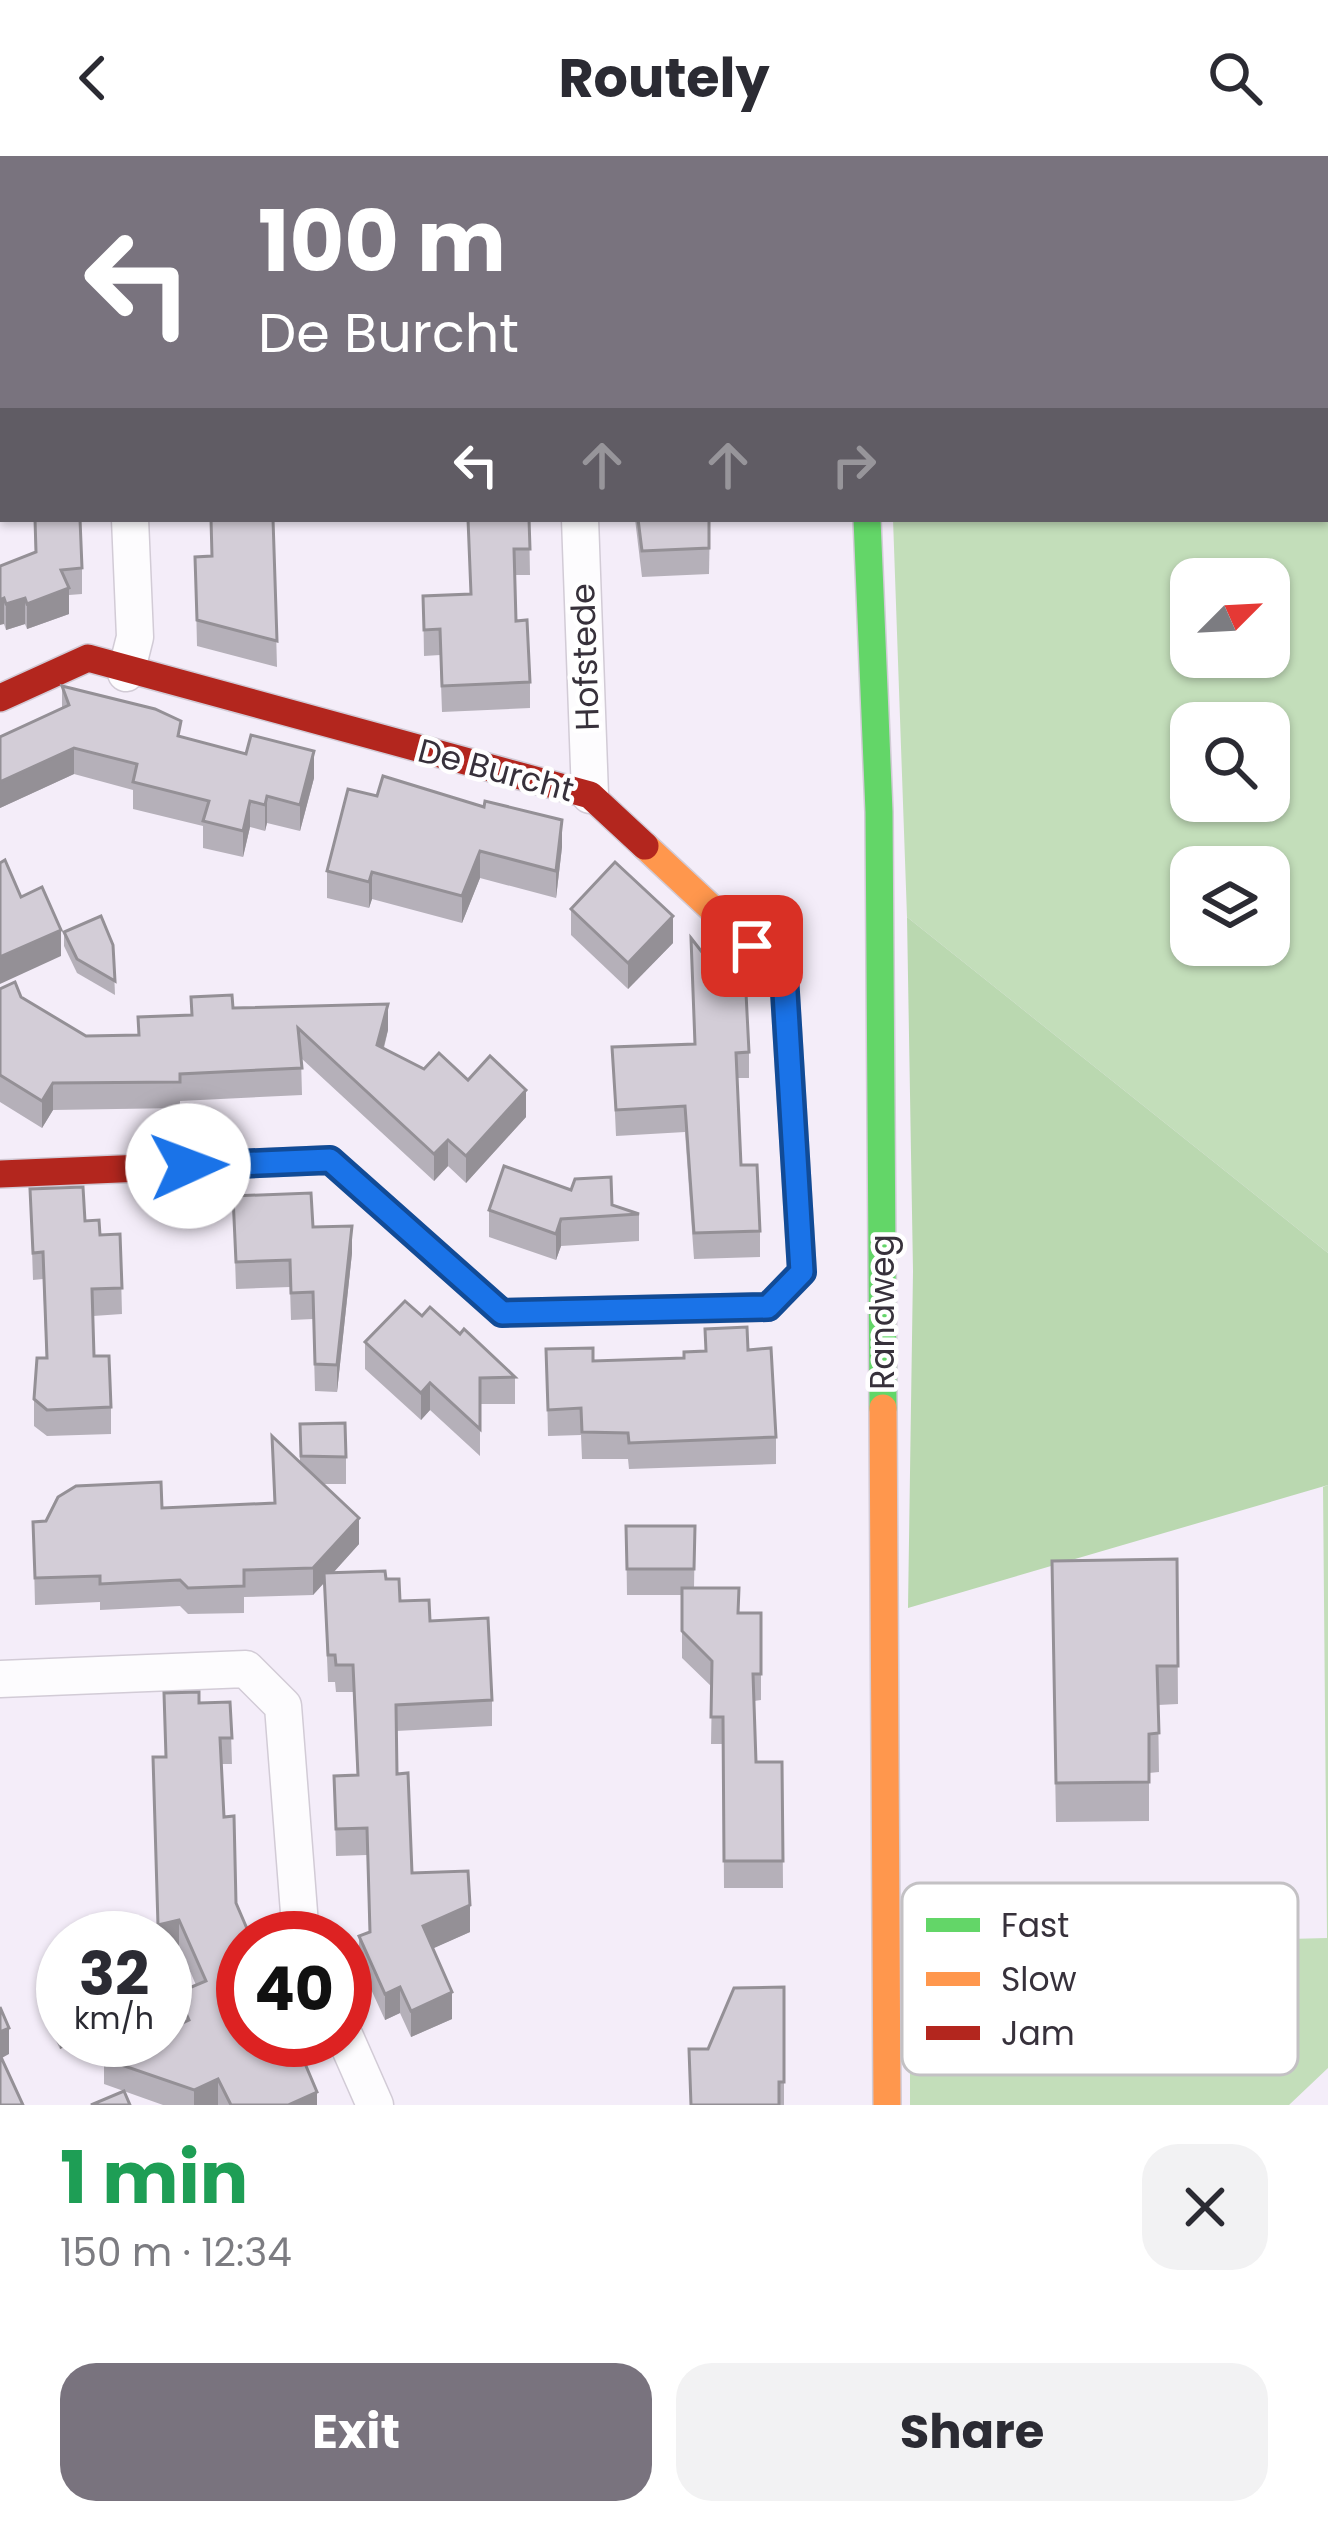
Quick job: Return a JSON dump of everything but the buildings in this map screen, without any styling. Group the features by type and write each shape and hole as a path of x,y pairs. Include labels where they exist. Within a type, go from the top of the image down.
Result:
{"street":[{"path":"127,673 135,637 130,522"},
{"name":"Hofstede","path":"580,522 590,795"},
{"name":"Randweg","path":"867,522 879,836 886,2105"},
{"name":"De Burcht","path":"0,698 88,658 127,673 590,795 784,976 802,1272 768,1307 502,1313 330,1160 0,1174"},
{"path":"0,1679 246,1669 284,1706 299,1911"},
{"path":"359,2067 376,2105"}],"green space":[{"path":"893,522 1328,522 1328,1253 907,917"},
{"path":"907,917 1328,1253 1328,1485 908,1608 913,1271"},
{"path":"1328,1485 1328,2068 1289,2105 910,2105 910,2075 1298,2075 1298,1939 1327,1938 1323,1487"}],"traffic: fast":[{"path":"867,522 879,812 883,1408"}],"traffic: slow":[{"path":"645,846 784,976 802,1272 768,1307 729,1308"},
{"path":"883,1408 887,2105"}],"traffic: jam":[{"path":"0,698 88,658 590,795 645,846"},
{"path":"0,1174 330,1160 502,1313 729,1308"}],"route":[{"path":"188,1166 330,1160 502,1313 768,1307 802,1272 784,976 752,946"}]}
